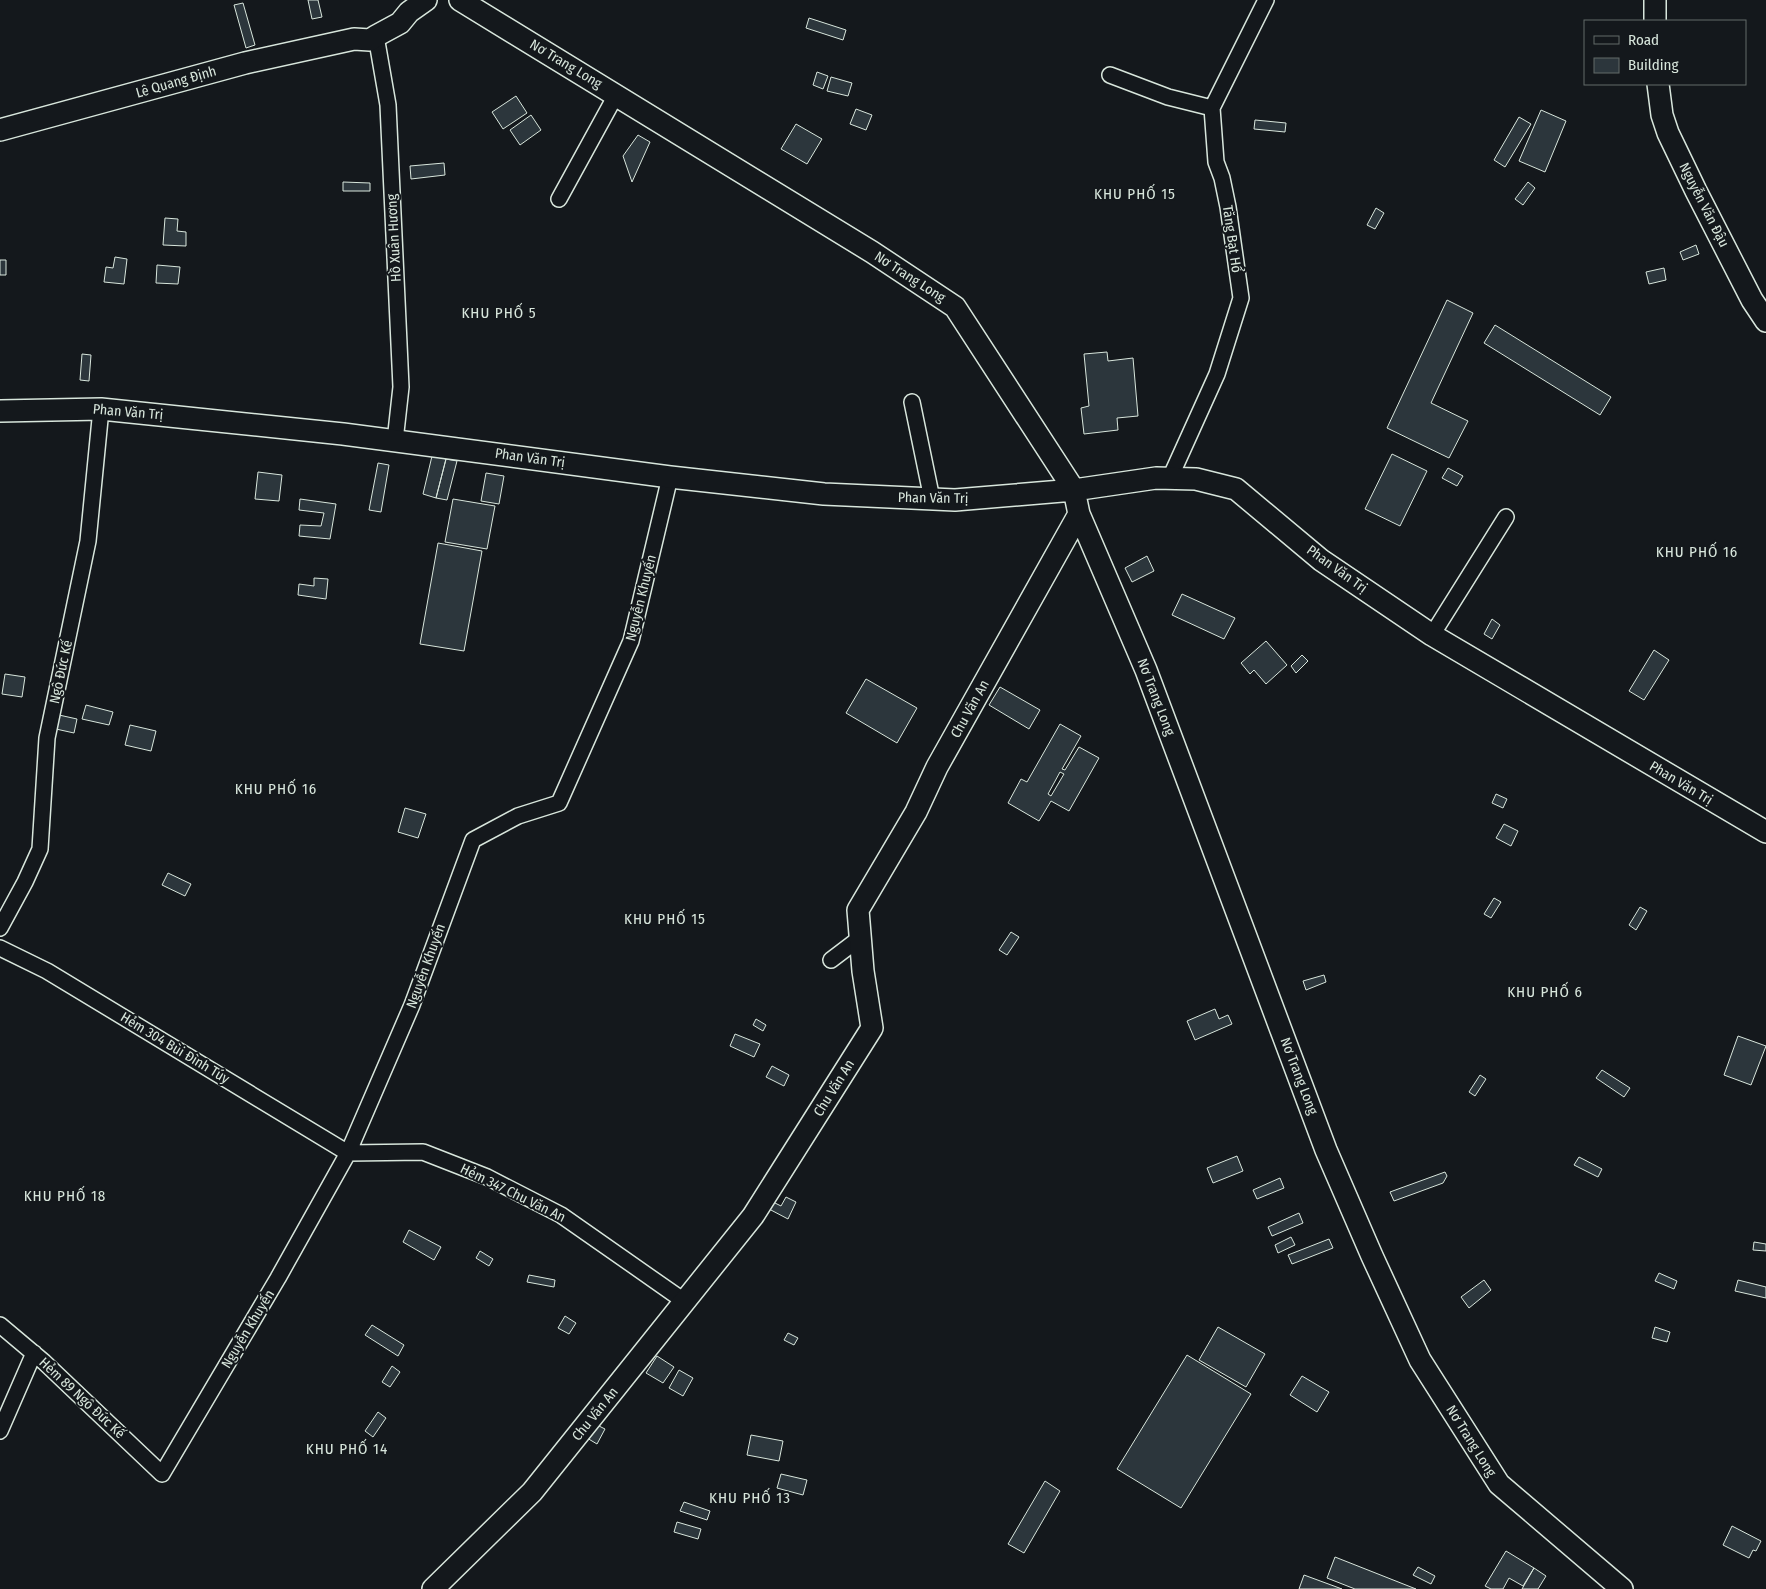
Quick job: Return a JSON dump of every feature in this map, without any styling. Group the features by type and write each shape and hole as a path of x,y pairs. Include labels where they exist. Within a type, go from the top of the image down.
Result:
{"main road":[{"name":"Lê Quang Định","path":"0,130 245,63 354,39 370,40 400,23 409,12 426,0"},
{"name":"Nơ Trang Long","path":"460,0 872,252 955,307 1074,490 1079,514 1146,670 1326,1150 1420,1360 1499,1484 1622,1589"},
{"path":"1654,0 1655,20"},
{"name":"Lê Quang Định","path":"354,39 366,27 395,12 409,12"},
{"name":"Nguyễn Văn Đậu","path":"1658,85 1662,115 1668,133 1752,300 1766,321"},
{"name":"Phan Văn Trị","path":"0,411 101,409 395,441 670,477 824,494 955,500 1074,490 1143,479 1170,478 1196,480 1236,489 1321,560 1432,635 1766,832"},
{"name":"Chu Văn An","path":"433,1589 532,1492 753,1216 872,1028 863,971 858,910 916,812 937,767 1079,514"}],"street":[{"path":"1110,75 1168,97 1212,108 1266,0"},
{"name":"Hồ Xuân Hương","path":"376,36 388,105 397,292 401,387 395,441"},
{"path":"559,199 616,95"},
{"name":"Tăng Bạt Hổ","path":"1170,478 1216,374 1241,298 1228,207 1222,178 1216,162 1212,108"},
{"path":"912,402 932,499"},
{"name":"Ngô Đức Kế","path":"0,928 25,882 40,849 47,738 88,542 101,409"},
{"name":"Nguyễn Khuyến","path":"162,1474 278,1278 348,1153 412,1005 473,840 518,816 560,803 631,641 670,477"},
{"path":"1432,635 1506,517"},
{"path":"832,960 860,938"},
{"name":"Hẻm 304 Bùi Đình Túy","path":"0,948 47,971 348,1153"},
{"name":"Hẻm 347 Chu Văn An","path":"348,1153 423,1152 488,1178 561,1215 684,1301"},
{"name":"Hẻm 89 Ngô Đức Kế","path":"0,1324 34,1353 162,1474"},
{"path":"0,1431 34,1353"}],"building":[{"path":"308,0 318,0 322,17 312,19"},
{"path":"243,3 255,45 246,48 234,5"},
{"path":"809,18 846,30 843,40 806,28"},
{"path":"817,72 828,76 823,89 813,85"},
{"path":"831,77 852,83 848,96 827,91"},
{"path":"516,96 527,113 503,129 492,112"},
{"path":"856,109 872,115 866,130 850,124"},
{"path":"1541,110 1566,121 1545,172 1519,161"},
{"path":"531,115 541,130 520,145 510,130"},
{"path":"1519,117 1531,124 1505,167 1494,160"},
{"path":"1255,120 1286,123 1285,132 1254,129"},
{"path":"796,124 822,139 807,164 781,149"},
{"path":"638,135 650,142 632,182 623,156"},
{"path":"444,163 445,175 411,179 410,166"},
{"path":"343,182 370,183 370,191 343,191"},
{"path":"1528,182 1535,188 1523,205 1515,199"},
{"path":"1376,208 1384,213 1375,229 1367,225"},
{"path":"165,218 178,219 177,231 186,232 186,246 163,245"},
{"path":"1696,245 1699,254 1683,260 1680,252"},
{"path":"115,257 127,259 124,284 104,282 106,267 113,268"},
{"path":"0,260 6,260 6,275 0,275"},
{"path":"157,265 180,267 178,284 156,283"},
{"path":"1664,268 1666,280 1649,284 1646,272"},
{"path":"1447,300 1473,313 1431,403 1468,421 1449,458 1387,428"},
{"path":"1495,325 1611,397 1600,415 1484,343"},
{"path":"1107,352 1108,361 1133,358 1138,416 1117,418 1118,430 1084,434 1081,408 1089,406 1084,354"},
{"path":"82,354 91,355 89,381 80,380"},
{"path":"1392,454 1427,471 1400,526 1365,509"},
{"path":"432,456 446,459 436,498 423,494"},
{"path":"446,459 457,461 447,500 436,498"},
{"path":"378,463 389,465 381,512 369,510"},
{"path":"1448,468 1463,476 1457,486 1442,478"},
{"path":"258,472 282,475 279,501 255,499"},
{"path":"486,473 504,476 499,504 481,501"},
{"path":"300,499 336,504 330,539 299,536 300,525 321,526 324,513 299,510"},
{"path":"453,499 495,506 487,549 445,542"},
{"path":"438,543 482,551 464,651 420,644"},
{"path":"1147,556 1154,571 1132,582 1125,568"},
{"path":"314,578 328,579 326,599 298,595 299,584 314,586"},
{"path":"1182,594 1235,618 1224,639 1172,615"},
{"path":"1492,619 1500,625 1492,639 1484,634"},
{"path":"1266,641 1287,665 1266,684 1254,670 1250,674 1241,663"},
{"path":"1654,650 1669,660 1644,700 1629,691"},
{"path":"1302,655 1308,661 1296,673 1291,666"},
{"path":"5,674 25,677 22,697 2,694"},
{"path":"866,679 917,708 897,743 846,713"},
{"path":"1000,687 1040,710 1029,729 989,705"},
{"path":"86,705 113,712 109,725 82,719"},
{"path":"59,715 77,719 74,733 56,729"},
{"path":"1060,724 1081,736 1062,769 1065,770 1079,747 1099,758 1069,811 1051,801 1039,821 1008,803 1021,779 1027,782","holes":["1060,772 1064,774 1051,796 1048,794"]},
{"path":"130,725 156,731 151,751 125,745"},
{"path":"1496,794 1507,799 1503,808 1492,803"},
{"path":"405,808 426,814 418,838 398,832"},
{"path":"1504,824 1518,831 1511,846 1496,838"},
{"path":"168,873 191,884 185,896 162,885"},
{"path":"1494,898 1501,902 1491,918 1484,914"},
{"path":"1640,907 1647,911 1636,930 1629,925"},
{"path":"1011,932 1019,937 1007,955 999,950"},
{"path":"1324,975 1326,982 1306,990 1303,981"},
{"path":"1215,1009 1219,1019 1228,1015 1232,1024 1195,1040 1187,1021"},
{"path":"756,1019 766,1025 763,1031 753,1025"},
{"path":"735,1034 760,1044 754,1057 730,1046"},
{"path":"1738,1036 1766,1046 1751,1085 1724,1075"},
{"path":"772,1066 789,1075 784,1086 766,1077"},
{"path":"1602,1070 1630,1088 1624,1097 1596,1078"},
{"path":"1480,1075 1486,1079 1475,1096 1469,1092"},
{"path":"1237,1156 1243,1171 1213,1183 1207,1168"},
{"path":"1579,1157 1602,1169 1598,1177 1574,1165"},
{"path":"1445,1172 1447,1176 1443,1183 1394,1201 1390,1192"},
{"path":"1280,1178 1284,1188 1257,1199 1253,1190"},
{"path":"786,1197 796,1202 788,1219 769,1209 773,1202 781,1206"},
{"path":"1299,1213 1303,1223 1272,1236 1268,1227"},
{"path":"409,1230 441,1247 434,1260 403,1242"},
{"path":"1291,1237 1295,1245 1278,1253 1275,1245"},
{"path":"1329,1239 1333,1248 1292,1264 1288,1255"},
{"path":"1754,1242 1766,1244 1766,1251 1753,1250"},
{"path":"480,1251 493,1259 489,1266 476,1258"},
{"path":"1659,1273 1677,1281 1674,1289 1655,1281"},
{"path":"529,1275 555,1280 554,1287 527,1282"},
{"path":"1484,1280 1491,1290 1469,1308 1461,1297"},
{"path":"1738,1280 1766,1287 1766,1298 1735,1291"},
{"path":"565,1316 576,1323 569,1334 558,1328"},
{"path":"372,1325 404,1345 398,1356 365,1335"},
{"path":"1218,1327 1265,1354 1246,1387 1199,1360"},
{"path":"1655,1327 1670,1332 1667,1342 1652,1338"},
{"path":"788,1333 798,1338 794,1345 784,1340"},
{"path":"1187,1355 1251,1394 1181,1508 1117,1469"},
{"path":"657,1356 674,1367 663,1383 646,1373"},
{"path":"392,1366 400,1372 390,1387 382,1382"},
{"path":"679,1370 693,1378 683,1396 669,1388"},
{"path":"1302,1376 1329,1392 1317,1412 1290,1395"},
{"path":"378,1412 386,1418 373,1437 365,1431"},
{"path":"595,1424 605,1429 597,1444 587,1438"},
{"path":"751,1435 783,1441 779,1461 747,1455"},
{"path":"781,1474 807,1480 803,1495 777,1488"},
{"path":"1045,1481 1060,1491 1024,1553 1008,1544"},
{"path":"684,1502 710,1511 707,1520 680,1511"},
{"path":"677,1522 701,1529 698,1539 674,1532"},
{"path":"1732,1526 1761,1541 1756,1551 1753,1550 1749,1558 1723,1545"},
{"path":"1506,1551 1534,1568 1523,1586 1509,1578 1503,1589 1491,1589 1485,1586"},
{"path":"1335,1557 1416,1589 1355,1589 1327,1578"},
{"path":"1418,1567 1435,1576 1431,1584 1413,1575"},
{"path":"1534,1568 1546,1576 1538,1589 1522,1589"},
{"path":"1304,1575 1342,1589 1299,1589"}],"district":[{"name":"KHU PHỐ 15","path":"1135,194"},
{"name":"KHU PHỐ 5","path":"499,313"},
{"name":"KHU PHỐ 16","path":"1697,552"},
{"name":"KHU PHỐ 16","path":"276,789"},
{"name":"KHU PHỐ 15","path":"665,919"},
{"name":"KHU PHỐ 6","path":"1545,992"},
{"name":"KHU PHỐ 18","path":"65,1196"},
{"name":"KHU PHỐ 14","path":"347,1449"},
{"name":"KHU PHỐ 13","path":"750,1498"}]}
